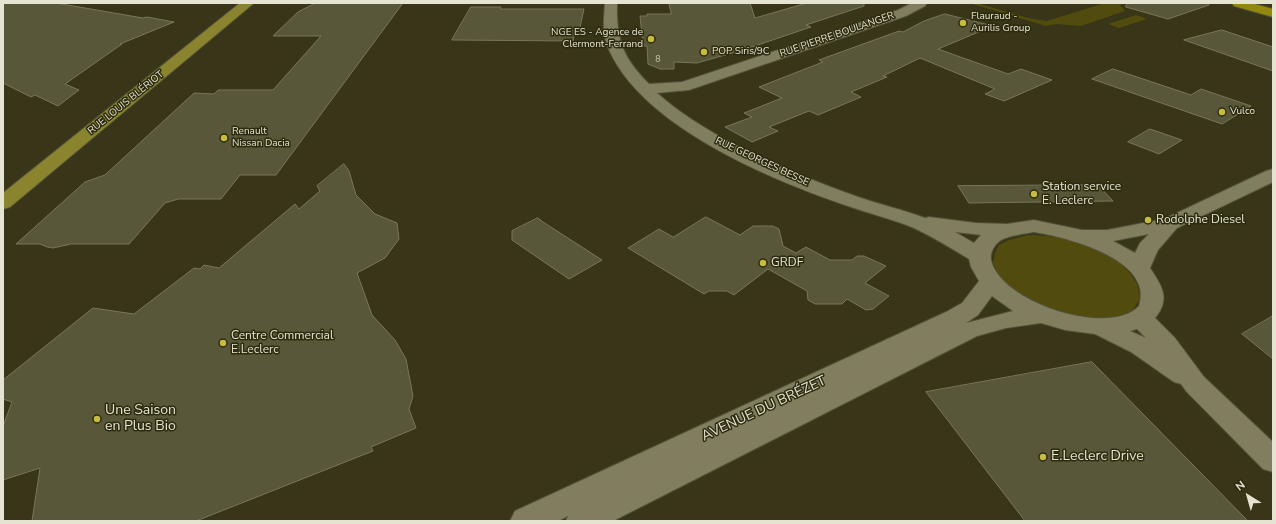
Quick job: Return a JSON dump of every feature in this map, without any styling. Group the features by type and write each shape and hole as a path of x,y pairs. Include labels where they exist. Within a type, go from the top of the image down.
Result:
{"highway":[{"path":"1238,3 1273,13"},
{"path":"1263,3 1273,6"}],"main road":[{"name":"RUE LOUIS BLÉRIOT","path":"3,183 232,3"},
{"name":"RUE LOUIS BLÉRIOT","path":"3,203 248,3"}],"street":[{"name":"RUE GEORGES BESSE","path":"611,3 611,34 615,46 625,65 644,89 681,120 738,153 827,191 914,221 947,237 979,256"},
{"name":"RUE PIERRE BOULANGER","path":"644,89 684,87 902,13 921,3"},
{"name":"RUE PIERRE BOULANGER","path":"658,102 675,94 684,87"},
{"path":"1080,235 1107,236 1170,224 1273,174"},
{"name":"RUE GEORGES BESSE","path":"914,221 976,229 1006,230"},
{"path":"1139,269 1148,248 1170,224"},
{"path":"1034,226 1080,235 1102,244 1122,255 1139,269 1147,279 1152,290 1153,301 1149,310 1141,318 1130,323 1101,327 1075,324 1043,315 1022,306 1004,294 991,282 982,268 979,256 982,246 994,234 1006,230 1034,226"},
{"name":"AVENUE DU BRÉZET","path":"526,521 955,318 970,309 991,282"},
{"name":"AVENUE DU BRÉZET","path":"582,521 969,330 1006,320 1043,315"},
{"path":"1141,318 1166,344 1195,384"},
{"path":"1101,327 1140,346 1195,384 1273,460"}],"shaded area":[{"path":"969,3 977,3 1028,18 1047,21 1105,3 1128,3 1120,5 1125,11 1081,26 1056,24 1046,26"},
{"path":"1136,15 1147,19 1119,28 1108,24"},
{"path":"1029,235 1074,241 1090,246 1104,253 1117,261 1128,272 1137,284 1140,299 1132,311 1108,320 1060,314 1012,291 999,278 993,263 995,253 999,245 1009,240"}],"building":[{"path":"3,3 56,3 174,22 120,44 122,44 65,84 79,90 58,106 35,95 31,97 3,83"},
{"name":"Renault Nissan Dacia","path":"316,3 403,3 276,175 240,175 221,199 178,199 165,203 129,244 71,244 53,248 40,244 16,244 85,182 105,175 194,93 214,94 218,90 273,90 321,36 273,36 298,12"},
{"path":"669,3 750,3 755,18 807,3 864,3 864,6 806,25 811,27 746,49 697,63 674,62 674,69 660,69 648,64 647,46 643,46 640,16 647,16 647,14 671,14"},
{"path":"1127,3 1208,3 1209,5 1168,19 1126,7"},
{"path":"471,7 501,7 500,9 584,9 579,32 575,32 573,41 452,40"},
{"path":"945,14 993,26 938,49 1008,74 1021,69 1052,80 1004,101 985,94 995,89 920,58 883,76 887,77 851,92 861,97 818,115 809,111 769,127 778,131 752,142 725,127 752,117 744,113 782,98 759,87 823,62 819,60 899,31 903,32 924,21"},
{"path":"1222,30 1273,47 1273,71 1184,40"},
{"path":"1113,69 1191,95 1201,89 1251,106 1222,124 1092,79"},
{"path":"1150,129 1182,140 1159,154 1128,142"},
{"name":"Centre Commercial E.Leclerc","path":"344,164 349,171 356,195 375,214 397,223 399,239 385,258 357,273 372,315 395,340 406,359 413,396 409,409 416,428 371,447 373,451 196,521 32,521 40,468 3,480 3,426 12,402 3,399 3,380 93,308 134,314 194,268 200,269 204,265 219,268 295,204 299,209 320,191 317,186"},
{"name":"Station service E. Leclerc","path":"1098,185 1113,201 969,203 958,186"},
{"name":"GRDF","path":"706,217 740,235 753,226 773,226 779,229 783,246 796,253 806,247 830,260 852,260 857,256 864,256 886,266 865,283 889,296 873,309 866,310 847,299 842,304 815,304 808,300 807,291 768,269 734,295 727,291 709,291 704,294 628,248 659,229 673,237"},
{"path":"538,218 602,260 569,279 512,240 512,231"},
{"path":"1273,316 1273,359 1242,334"},
{"name":"E.Leclerc Drive","path":"1092,362 1248,521 1025,521 926,392"}],"place":[{"name":"Flauraud - Aurilis Group","path":"963,23"},
{"name":"NGE ES - Agence de Clermont-Ferrand","path":"651,39"},
{"name":"POP Siris/9C","path":"704,52"},
{"name":"Vulco","path":"1222,112"},
{"name":"Renault Nissan Dacia","path":"224,138"},
{"name":"Station service E. Leclerc","path":"1034,194"},
{"name":"Rodolphe Diesel","path":"1148,220"},
{"name":"GRDF","path":"763,263"},
{"name":"Centre Commercial E.Leclerc","path":"223,343"},
{"name":"Une Saison en Plus Bio","path":"97,419"},
{"name":"E.Leclerc Drive","path":"1043,457"}]}
